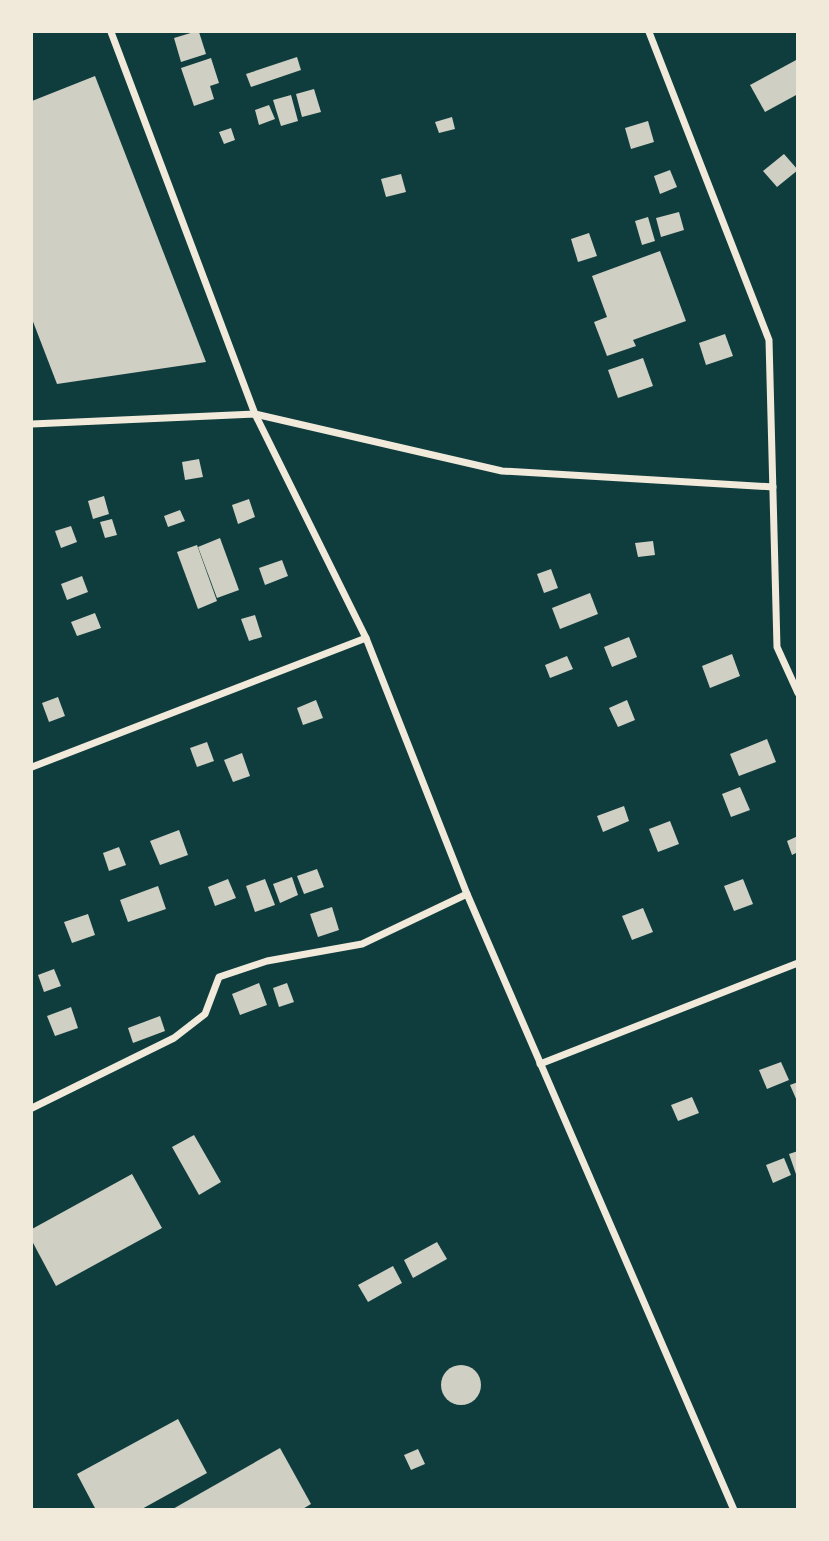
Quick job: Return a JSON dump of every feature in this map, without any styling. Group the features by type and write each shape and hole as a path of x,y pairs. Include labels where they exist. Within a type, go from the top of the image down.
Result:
{"street":[{"path":"111,32 256,414 366,638 467,894 734,1510"},
{"path":"649,32 769,340 777,647 797,693"},
{"path":"32,424 256,414 502,471 773,487"},
{"path":"32,767 366,638"},
{"path":"32,1108 174,1038 205,1014 219,977 267,961 362,944 467,894"},
{"path":"540,1064 797,963"}],"building":[{"path":"199,32 206,54 181,62 174,38"},
{"path":"297,57 301,70 251,87 246,74"},
{"path":"211,58 219,83 210,86 214,99 194,106 181,68"},
{"path":"798,59 798,94 765,112 750,85"},
{"path":"95,76 206,362 57,384 32,319 32,101"},
{"path":"314,89 321,112 302,117 296,94"},
{"path":"291,95 298,121 281,126 273,100"},
{"path":"269,105 275,119 259,125 255,110"},
{"path":"452,117 455,129 439,133 435,122"},
{"path":"648,121 654,142 631,149 625,128"},
{"path":"231,128 235,140 224,144 219,132"},
{"path":"784,154 798,170 777,187 763,171"},
{"path":"670,170 677,187 660,194 654,176"},
{"path":"401,174 406,192 386,197 381,179"},
{"path":"679,212 684,230 661,237 656,218"},
{"path":"648,217 655,241 642,245 635,221"},
{"path":"589,233 597,256 578,262 571,239"},
{"path":"660,251 686,321 633,340 636,346 607,356 594,322 607,317 592,276"},
{"path":"725,334 733,356 706,365 699,343"},
{"path":"643,358 653,386 618,398 608,370"},
{"path":"199,459 203,477 185,480 182,462"},
{"path":"104,496 109,514 93,519 88,501"},
{"path":"249,499 255,517 238,524 232,505"},
{"path":"180,510 185,521 168,527 164,516"},
{"path":"112,519 117,535 105,538 100,522"},
{"path":"71,526 77,542 61,548 55,531"},
{"path":"220,538 239,590 217,598 198,547"},
{"path":"653,541 655,555 638,557 635,543"},
{"path":"197,545 217,601 198,609 177,552"},
{"path":"282,560 288,576 265,585 259,568"},
{"path":"551,569 558,588 544,593 537,574"},
{"path":"82,576 88,592 67,600 61,584"},
{"path":"590,593 598,614 560,629 552,608"},
{"path":"95,613 101,628 77,636 71,622"},
{"path":"255,615 262,637 249,641 241,619"},
{"path":"629,637 637,657 612,667 604,647"},
{"path":"732,654 740,676 710,688 702,666"},
{"path":"567,656 573,669 550,678 545,665"},
{"path":"58,697 65,716 49,722 42,703"},
{"path":"316,700 323,718 303,725 297,708"},
{"path":"627,700 635,720 618,727 609,708"},
{"path":"767,739 776,762 739,776 730,754"},
{"path":"207,742 214,761 197,767 190,748"},
{"path":"242,753 250,776 233,782 224,760"},
{"path":"740,787 750,810 731,817 722,794"},
{"path":"624,806 629,821 603,832 597,816"},
{"path":"670,821 679,844 658,852 649,829"},
{"path":"179,830 188,855 160,865 150,841"},
{"path":"798,836 798,852 792,855 787,841"},
{"path":"119,847 126,865 109,871 103,853"},
{"path":"317,869 324,887 304,894 297,876"},
{"path":"292,877 298,895 280,903 273,884"},
{"path":"228,879 236,898 215,906 208,887"},
{"path":"265,879 275,905 255,912 246,886"},
{"path":"743,879 753,904 734,911 724,886"},
{"path":"158,886 166,909 128,922 120,900"},
{"path":"332,907 339,930 318,937 310,914"},
{"path":"643,908 653,932 632,940 622,916"},
{"path":"88,914 95,935 72,943 64,922"},
{"path":"54,969 61,986 44,992 38,975"},
{"path":"259,983 267,1005 240,1015 232,994"},
{"path":"287,983 294,1002 279,1007 273,988"},
{"path":"71,1007 78,1028 55,1036 47,1016"},
{"path":"160,1016 165,1031 133,1043 128,1028"},
{"path":"781,1062 789,1080 767,1089 759,1070"},
{"path":"798,1082 798,1101 797,1101 790,1085"},
{"path":"692,1097 699,1113 678,1121 671,1105"},
{"path":"194,1135 221,1182 199,1195 172,1147"},
{"path":"798,1151 798,1177 797,1177 789,1154"},
{"path":"784,1158 791,1175 773,1183 766,1165"},
{"path":"132,1174 162,1228 56,1286 32,1241 32,1229"},
{"path":"437,1242 447,1259 413,1278 404,1260"},
{"path":"393,1266 402,1283 368,1302 358,1285"},
{"path":"461,1365 469,1366 475,1371 480,1377 480,1393 475,1399 469,1404 461,1405 453,1404 447,1399 442,1393 441,1385 442,1377 447,1371 453,1366"},
{"path":"178,1419 207,1473 140,1510 96,1510 77,1474"},
{"path":"280,1448 311,1504 301,1510 171,1510"},
{"path":"418,1449 425,1464 411,1470 404,1455"}]}
